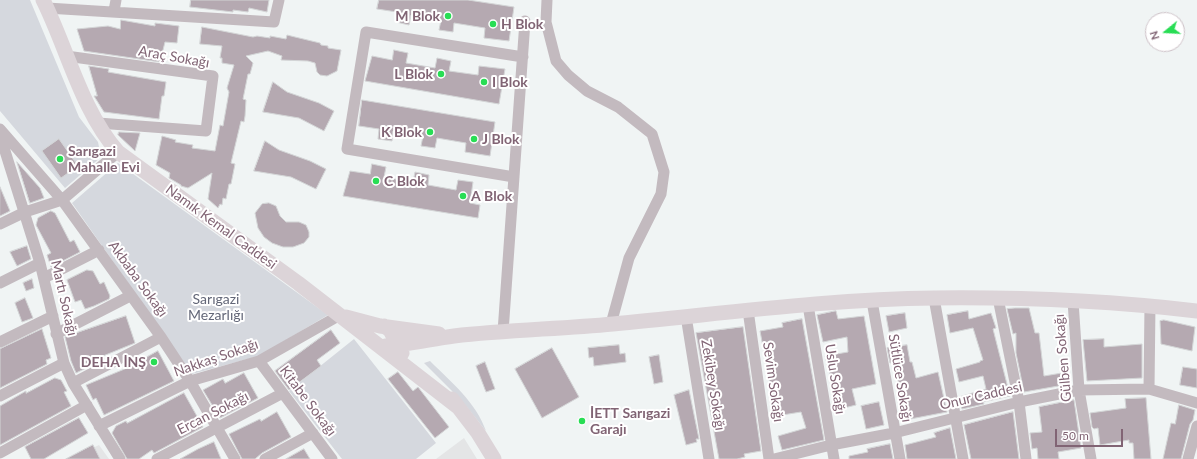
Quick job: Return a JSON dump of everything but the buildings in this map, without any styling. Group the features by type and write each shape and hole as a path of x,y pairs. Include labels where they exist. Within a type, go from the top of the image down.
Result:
{"main road":[{"name":"Namık Kemal Caddesi","path":"45,4 66,56 98,123 118,152 340,315"},
{"path":"384,338 453,336 611,324 808,304 934,298 998,298 1073,301 1150,305 1197,311"},
{"path":"340,315 384,338 448,393 478,433 494,459"},
{"path":"384,338 453,336"}],"street":[{"path":"114,11 116,0"},
{"path":"45,4 114,11 274,22 279,0"},
{"path":"547,0 546,22 556,61 568,75 587,91 618,107 652,134 664,172 661,194 630,258 611,324"},
{"path":"503,332 526,21"},
{"path":"514,177 347,149 366,32 523,57"},
{"name":"Araç Sokağı","path":"66,56 213,76 206,131 98,123"},
{"name":"Akbaba Sokağı","path":"0,129 62,200 99,250 130,296 161,336 190,381 235,459"},
{"name":"Martı Sokağı","path":"0,135 4,161 25,212 40,263 64,363 73,383 120,459"},
{"path":"0,224 25,212 62,200 118,152"},
{"path":"44,278 99,250"},
{"path":"0,283 40,263"},
{"path":"56,334 130,296"},
{"path":"934,298 954,417 963,459"},
{"path":"998,298 1019,402 1026,459"},
{"name":"Sütlüce Sokağı","path":"872,301 900,459"},
{"name":"Gülben Sokağı","path":"1073,301 1079,390 1091,459"},
{"name":"Uslu Sokağı","path":"808,304 834,459"},
{"path":"1149,389 1150,305"},
{"name":"Sevim Sokağı","path":"748,310 769,459"},
{"name":"Nakkaş Sokağı","path":"100,426 190,381 259,361 340,315"},
{"path":"0,342 53,316"},
{"name":"Zekibey Sokağı","path":"686,316 710,459"},
{"path":"73,383 161,336"},
{"name":"Kitabe Sokağı","path":"259,361 332,459"},
{"path":"0,396 64,363"},
{"name":"Onur Caddesi","path":"774,459 1019,402 1079,390 1149,389 1197,403"},
{"name":"Ercan Sokağı","path":"157,459 283,393"},
{"path":"0,453 87,405"},
{"path":"1188,459 1197,426"},
{"path":"265,459 313,433"}],"shaded area":[{"path":"464,438 477,459 436,459"},
{"path":"99,445 109,459 70,459"}],"green space":[{"path":"0,0 30,0 79,117 98,142 101,157 65,188 0,111"},
{"name":"Sarıgazi Mezarlığı","path":"118,163 328,315 259,356 192,374 72,203"},
{"path":"354,339 436,443 416,459 342,459 289,391"},
{"path":"430,361 462,393 476,411 486,431 462,401 424,363"}],"place":[{"name":"M Blok","path":"448,16"},
{"name":"H Blok","path":"493,24"},
{"name":"L Blok","path":"441,74"},
{"name":"I Blok","path":"484,82"},
{"name":"K Blok","path":"430,132"},
{"name":"J Blok","path":"474,139"},
{"name":"Sarıgazi Mahalle Evi","path":"60,159"},
{"name":"C Blok","path":"376,181"},
{"name":"A Blok","path":"463,196"},
{"name":"DEHA İNŞ","path":"154,362"},
{"name":"İETT Sarıgazi Garajı","path":"582,421"}]}
